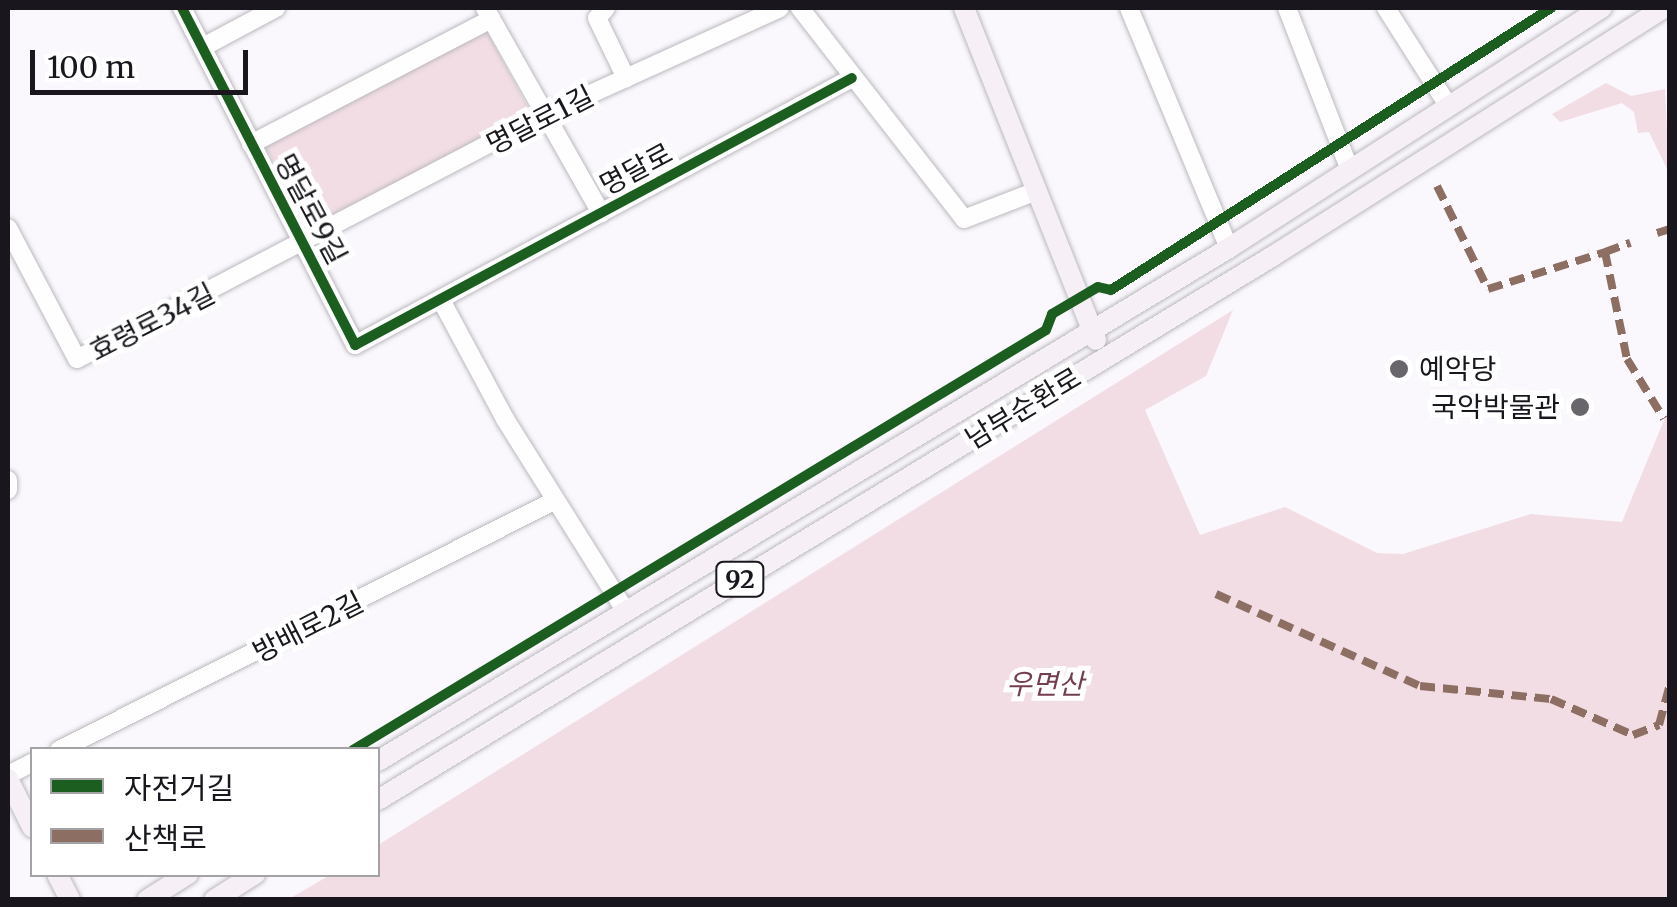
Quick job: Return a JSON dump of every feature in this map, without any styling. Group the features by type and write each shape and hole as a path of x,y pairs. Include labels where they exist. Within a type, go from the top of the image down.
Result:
{"main road":[{"path":"964,8 1103,360"},
{"name":"남부순환로","path":"380,760 1229,248 1602,8"},
{"name":"남부순환로","path":"380,799 1103,360 1664,8"},
{"path":"8,777 30,823"},
{"path":"58,877 70,900"},
{"path":"147,900 183,877"},
{"path":"214,900 250,877"}],"street":[{"name":"명달로9길","path":"182,8 355,345 441,300"},
{"path":"202,47 276,8"},
{"path":"606,8 597,18 626,78"},
{"name":"명달로1길","path":"305,244 542,116 780,8"},
{"path":"800,8 964,220 1034,192"},
{"path":"1128,8 1229,248"},
{"path":"1287,8 1349,168"},
{"path":"1386,8 1449,107"},
{"name":"명달로9길","path":"251,144 488,13"},
{"path":"488,13 542,116 601,214"},
{"name":"명달로","path":"441,300 852,78"},
{"name":"효령로34길","path":"8,228 77,359 305,244"},
{"path":"441,300 554,500 626,612"},
{"path":"8,480 8,490"},
{"name":"방배로2길","path":"66,747 554,500"},
{"path":"8,777 30,763"}],"green space":[{"path":"486,30 531,113 311,230 266,147"},
{"path":"1606,83 1631,96 1665,89 1669,173 1649,132 1638,133 1634,112 1622,103 1560,122 1552,114"},
{"name":"우면산","path":"1233,310 1206,376 1145,410 1200,535 1285,507 1377,553 1403,554 1531,514 1622,522 1669,408 1669,899 289,899 327,877 380,877 380,844"}],"marked path":[{"path":"1437,186 1488,289 1605,252 1627,359 1664,419"},
{"path":"1657,233 1670,229"},
{"path":"1605,252 1630,243"},
{"path":"1216,594 1420,686 1551,699 1633,735 1659,725 1670,684"}],"cycle path":[{"path":"182,8 355,345 852,78"},
{"path":"358,747 1046,330 1052,314 1098,287 1111,290 1551,8"}],"place":[{"name":"예악당","path":"1399,369"},
{"name":"국악박물관","path":"1580,407"}]}
